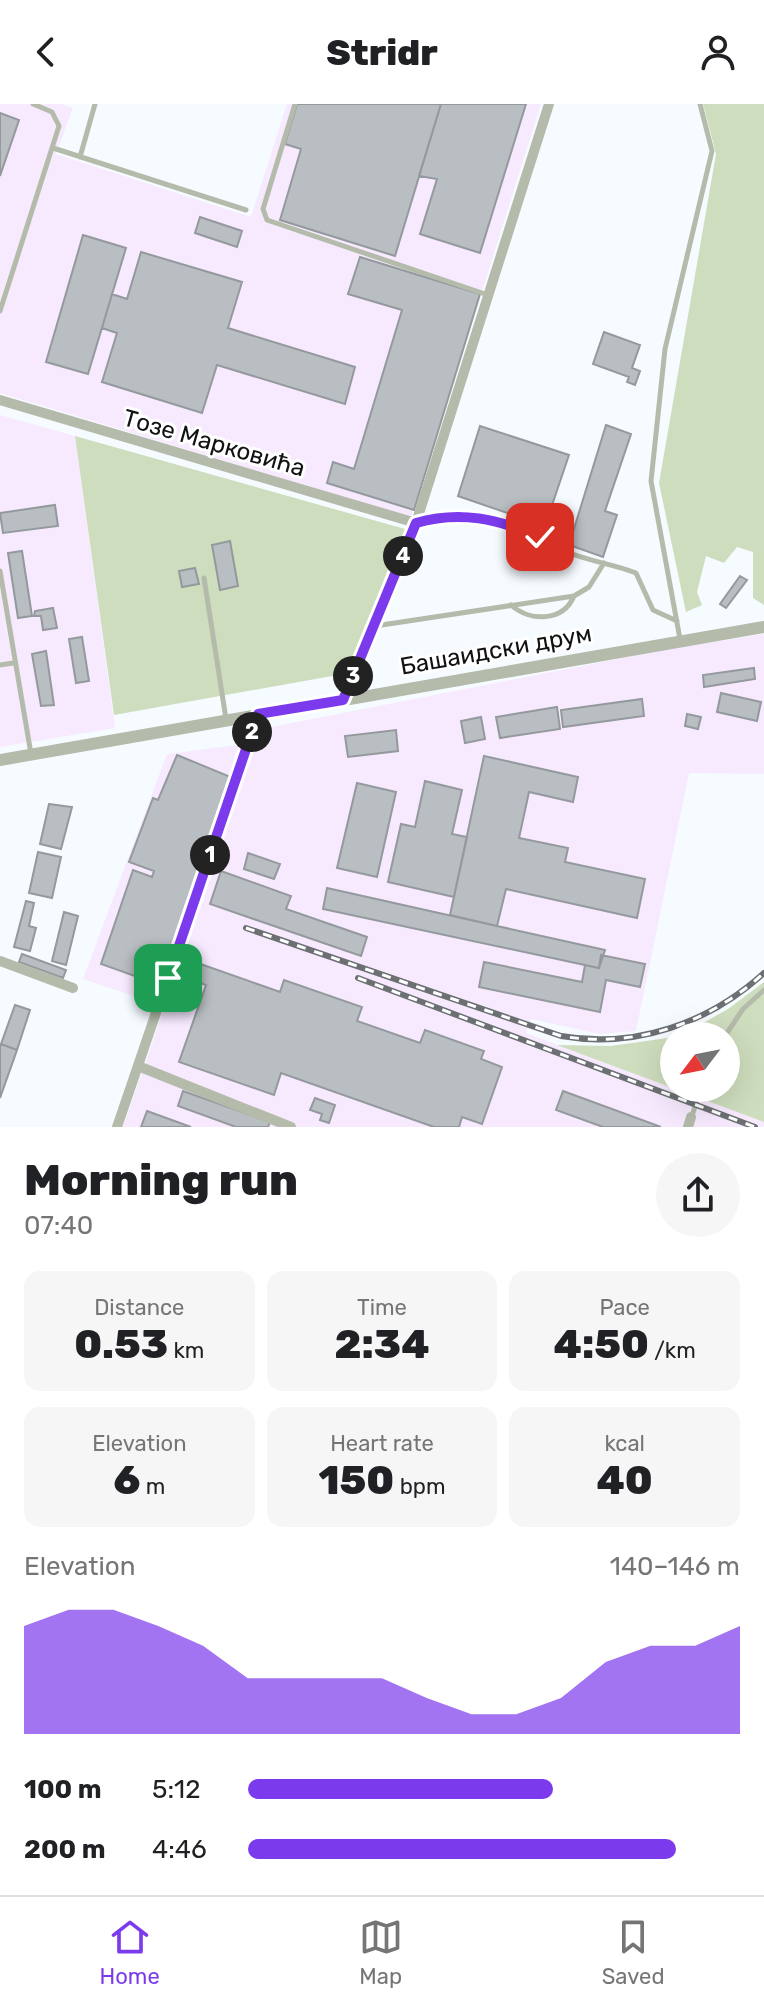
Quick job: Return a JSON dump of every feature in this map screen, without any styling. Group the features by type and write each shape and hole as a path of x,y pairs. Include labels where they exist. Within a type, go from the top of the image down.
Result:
{"street":[{"path":"343,700 416,523 549,104"},
{"name":"Тозе Марковића","path":"0,400 416,523"},
{"name":"Башаидски друм","path":"0,760 680,639 764,627"},
{"path":"117,1127 258,714"},
{"path":"0,961 73,988"},
{"path":"138,1066 291,1127"}],"lane":[{"path":"0,311 53,148 57,118 52,112 33,104"},
{"path":"80,157 95,104"},
{"path":"295,104 263,209 267,220 488,295"},
{"path":"680,639 651,481 665,349 712,151 700,104"},
{"path":"53,148 246,210"},
{"path":"416,523 438,516 472,516 532,533 562,550 636,573 653,610 677,621"},
{"path":"373,627 574,596 589,587 604,563"},
{"path":"0,571 13,663 32,755"},
{"path":"204,578 226,720"},
{"path":"511,605 521,612 544,618 567,607 574,596"},
{"path":"0,665 13,663"},
{"path":"734,1022 743,1009 764,990"},
{"path":"690,1122 696,1102"}],"shaded area":[{"path":"0,104 62,104 73,108 56,154 251,217 287,104 541,104 411,517 0,393"},
{"path":"0,415 75,436 115,728 0,747"},
{"path":"764,634 764,774 689,773 636,1031 600,1034 531,1019 526,1033 660,1083 660,1102 711,1102 764,1122 764,1127 123,1127 261,729 669,649"},
{"path":"245,744 157,1004 83,979 167,754"}],"green space":[{"path":"703,104 764,104 764,605 753,598 753,552 737,547 724,563 706,556 697,592 702,605 686,612 659,483 716,154"},
{"path":"75,436 405,529 349,673 114,715"},
{"path":"764,982 764,1122 710,1102 740,1102 740,1022 705,1022"},
{"path":"660,1039 660,1083 557,1045 611,1046"}],"building":[{"path":"297,104 441,104 395,256 280,220 301,149 285,144"},
{"path":"441,104 526,104 480,253 420,234 437,179 419,176"},
{"path":"0,113 19,120 0,176"},
{"path":"200,217 242,231 237,247 195,233"},
{"path":"83,235 126,248 88,374 46,362"},
{"path":"141,252 242,282 228,328 355,367 345,404 217,365 202,413 102,382 117,333 102,328 112,294 127,299"},
{"path":"360,257 480,294 414,510 327,483 333,462 354,469 402,310 348,294"},
{"path":"604,332 640,345 632,368 640,371 635,385 627,382 629,377 593,364"},
{"path":"606,425 631,434 605,511 617,515 603,557 569,545"},
{"path":"480,426 569,455 545,526 458,496"},
{"path":"55,505 58,526 3,533 0,513"},
{"path":"230,541 238,586 220,590 212,545"},
{"path":"22,551 32,616 18,618 8,553"},
{"path":"195,568 199,584 182,587 179,571"},
{"path":"740,576 747,580 726,608 720,604"},
{"path":"53,608 57,628 43,630 41,616 34,616 35,611"},
{"path":"82,637 89,681 76,683 69,639"},
{"path":"46,651 54,705 41,706 32,654"},
{"path":"754,668 755,679 704,687 703,675"},
{"path":"721,693 761,702 757,721 717,712"},
{"path":"642,699 644,716 563,727 561,710"},
{"path":"557,707 560,729 500,738 496,717"},
{"path":"687,714 701,717 698,729 685,726"},
{"path":"481,717 485,739 465,743 461,721"},
{"path":"396,730 398,751 348,757 345,736"},
{"path":"177,755 233,778 160,985 101,964 133,870 152,877 154,871 129,862 153,798 158,800"},
{"path":"484,756 578,777 573,802 529,792 519,838 568,848 565,862 645,879 637,918 506,889 497,926 450,915"},
{"path":"425,781 462,790 452,834 467,837 454,897 388,882 401,824 415,827"},
{"path":"357,783 396,792 377,877 337,868"},
{"path":"49,804 72,807 61,849 40,844"},
{"path":"38,852 61,857 52,898 29,893"},
{"path":"248,853 280,864 274,879 244,869"},
{"path":"221,871 291,896 286,909 367,937 361,956 210,904"},
{"path":"327,888 605,950 599,968 323,909"},
{"path":"26,901 34,903 29,926 36,928 30,951 14,947"},
{"path":"64,912 78,916 66,965 52,961"},
{"path":"22,954 66,970 63,978 19,962"},
{"path":"601,955 645,964 640,987 606,980 600,1012 479,987 484,962 582,982 585,965 599,968"},
{"path":"192,961 280,992 284,980 362,1007 357,1021 420,1043 425,1030 484,1051 481,1059 502,1067 482,1124 462,1117 459,1127 434,1127 281,1073 274,1095 179,1062 206,985 186,978"},
{"path":"15,1005 30,1010 17,1050 1,1044"},
{"path":"1,1044 17,1050 0,1098 0,1047"},
{"path":"183,1091 270,1122 268,1127 236,1127 178,1106"},
{"path":"563,1091 661,1127 603,1127 556,1110"},
{"path":"315,1098 335,1105 329,1123 320,1120 322,1114 310,1110"},
{"path":"147,1111 191,1127 141,1127"}],"railway":[{"path":"246,928 561,1036 589,1039 617,1039 670,1028 720,1006 764,973"},
{"path":"358,978 755,1127"}],"route":[{"path":"168,978 258,714 343,700 416,523 438,516 464,515 540,537"}]}
